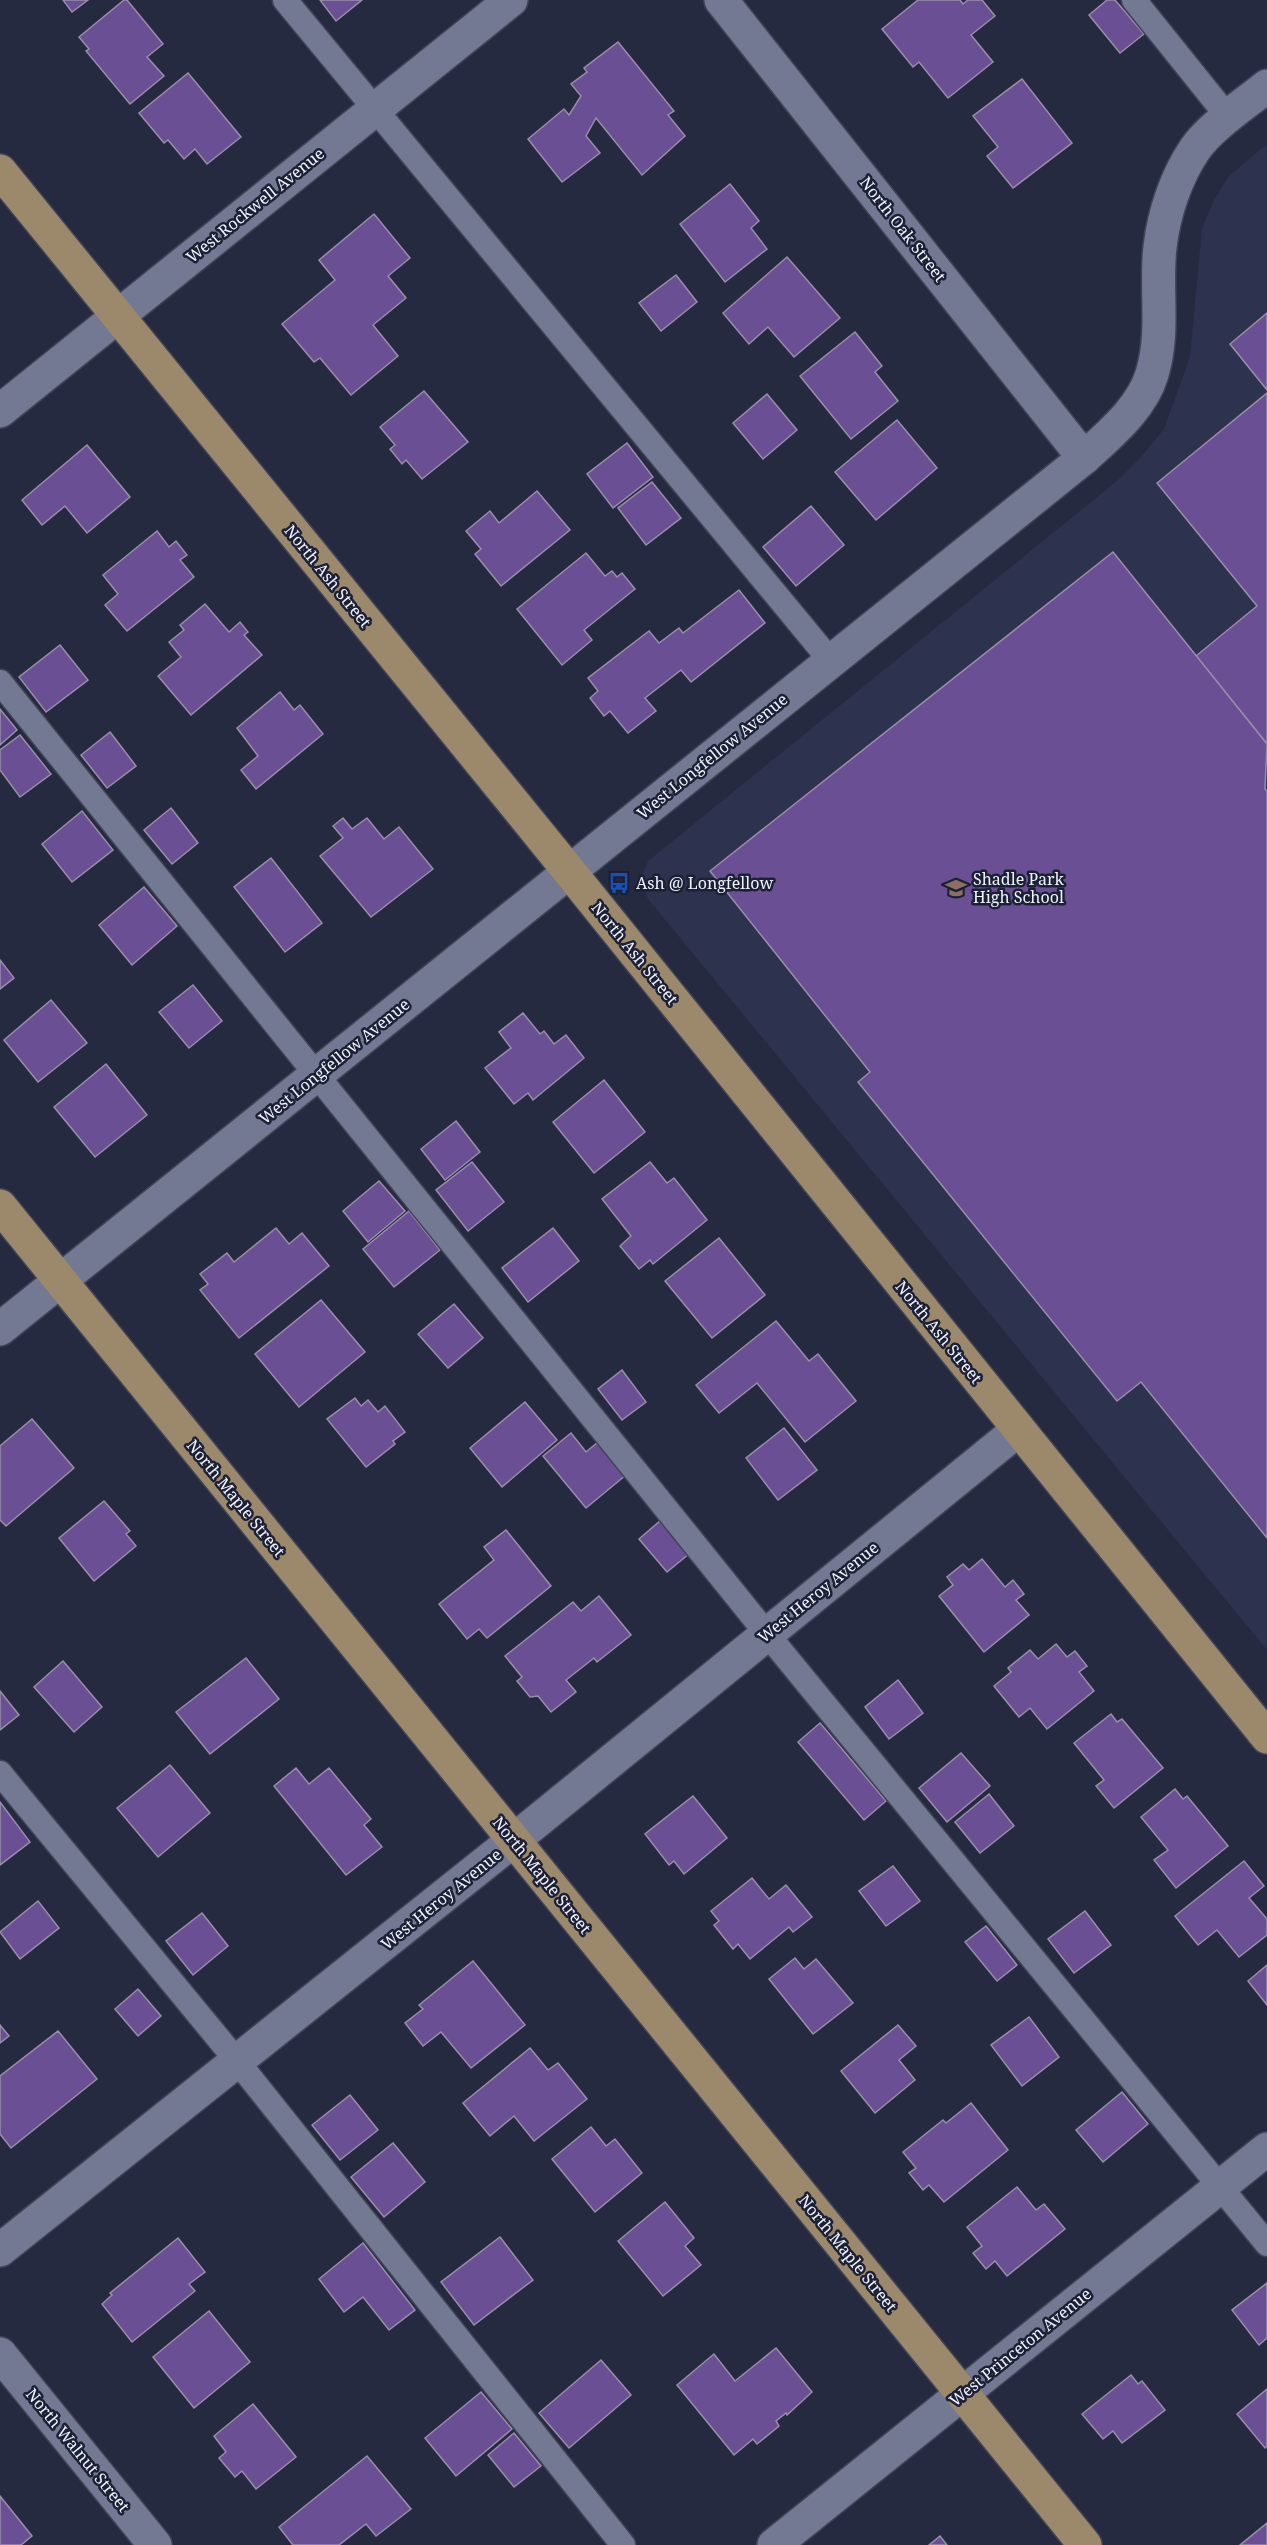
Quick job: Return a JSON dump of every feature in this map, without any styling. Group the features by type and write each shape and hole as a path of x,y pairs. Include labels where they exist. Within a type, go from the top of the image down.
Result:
{"main road":[{"name":"North Ash Street","path":"0,171 569,871 1267,1737"},
{"name":"North Maple Street","path":"0,1206 1084,2545"}],"street":[{"name":"West Rockwell Avenue","path":"0,411 511,0"},
{"name":"North Oak Street","path":"721,0 1084,458"},
{"name":"West Longfellow Avenue","path":"0,1329 1084,458 1129,415 1152,375 1161,324 1160,247 1172,195 1196,148 1228,117 1267,86"},
{"name":"West Heroy Avenue","path":"0,2250 514,1840 1018,1430"},
{"name":"West Princeton Avenue","path":"774,2545 1267,2149"},
{"name":"North Walnut Street","path":"0,2354 156,2545"}],"lane":[{"path":"285,0 830,660"},
{"path":"1134,0 1228,117"},
{"path":"0,682 767,1634 1267,2244"},
{"path":"0,1773 237,2061 623,2545"}],"shaded area":[{"name":"Shadle Park High School","path":"1267,144 1267,1650 648,899 641,878 648,861 1117,481 1140,458 1164,429 1190,357 1202,228 1214,200 1229,176"}],"building":[{"path":"63,0 88,0 72,12"},
{"path":"124,0 127,0 163,44 147,57 164,76 130,104 86,51 89,49 79,37"},
{"path":"320,0 362,0 336,21"},
{"path":"918,0 960,0 963,4 968,0 982,0 995,16 971,35 993,62 948,98 919,62 913,67 882,29"},
{"path":"1107,0 1115,0 1144,34 1120,53 1089,15"},
{"path":"618,42 674,111 668,115 685,136 642,175 596,118 586,136 600,153 562,182 528,139 564,109 569,115 581,96 571,84 587,72 584,68"},
{"path":"188,73 241,137 207,164 195,149 184,159 168,140 164,143 139,113"},
{"path":"1022,79 1072,143 1013,188 987,156 998,147 973,116"},
{"path":"730,184 759,221 751,228 767,249 725,282 680,224"},
{"path":"374,214 410,258 388,276 406,298 373,325 398,356 351,395 320,358 314,362 282,324 335,280 319,260"},
{"path":"787,257 840,318 794,357 768,327 749,344 723,313"},
{"path":"676,275 697,302 661,331 639,303"},
{"path":"1267,313 1267,390 1230,344"},
{"path":"855,332 882,366 875,372 898,401 851,439 800,376"},
{"path":"424,391 468,442 422,479 406,460 402,464 390,449 395,445 380,427"},
{"path":"1267,393 1267,744 1196,656 1257,606 1157,483"},
{"path":"767,394 797,430 763,459 733,423"},
{"path":"897,420 937,468 876,520 835,472"},
{"path":"627,443 653,477 613,508 587,474"},
{"path":"87,445 130,497 87,533 65,506 42,525 22,500"},
{"path":"652,482 681,518 646,545 618,508"},
{"path":"537,491 570,530 501,586 475,554 481,549 466,531 490,511 499,523"},
{"path":"811,506 844,545 796,586 763,547"},
{"path":"157,531 169,547 176,541 187,555 180,560 194,577 127,631 105,605 118,594 103,575"},
{"name":"Shadle Park High School","path":"1113,552 1267,744 1265,789 1267,791 1267,1538 1141,1382 1117,1401 858,1082 870,1072 710,871"},
{"path":"586,553 605,576 612,571 617,577 622,573 635,589 584,630 592,640 562,665 517,609"},
{"path":"739,590 765,623 691,682 681,670 645,698 656,711 628,733 610,711 604,716 590,698 598,691 588,678 649,631 659,643 679,628 683,633"},
{"path":"205,604 229,632 240,622 248,632 244,635 262,655 191,715 158,676 181,657 169,642 184,630 180,625"},
{"path":"60,645 88,680 46,712 19,677"},
{"path":"280,692 294,710 300,705 323,734 256,789 241,770 258,756 237,728"},
{"path":"0,709 17,730 0,745"},
{"path":"110,732 136,766 107,788 81,755"},
{"path":"20,735 51,774 20,797 0,770 0,750"},
{"path":"171,808 198,843 172,864 144,830"},
{"path":"82,811 113,850 72,882 42,844"},
{"path":"343,818 352,829 367,818 384,839 399,827 433,869 371,917 320,856 343,838 333,826"},
{"path":"271,858 322,923 285,952 234,887"},
{"path":"144,887 177,926 132,965 99,925"},
{"path":"0,960 14,978 0,989"},
{"path":"193,985 222,1021 189,1048 159,1012"},
{"path":"51,1000 87,1043 38,1082 4,1040"},
{"path":"523,1013 540,1034 544,1031 554,1044 566,1035 584,1058 533,1100 528,1093 514,1104 485,1068 511,1048 499,1032"},
{"path":"106,1064 147,1115 95,1157 54,1107"},
{"path":"604,1080 645,1132 594,1173 553,1122"},
{"path":"456,1121 480,1152 445,1180 421,1149"},
{"path":"472,1162 504,1202 468,1231 436,1190"},
{"path":"650,1162 667,1183 674,1178 707,1220 653,1264 650,1260 639,1269 620,1246 631,1236 602,1199"},
{"path":"379,1181 405,1211 368,1242 343,1211"},
{"path":"409,1211 440,1250 394,1287 363,1249"},
{"path":"276,1228 289,1244 302,1233 329,1266 239,1338 200,1290 208,1284 200,1274 227,1253 234,1262"},
{"path":"553,1228 579,1261 528,1302 502,1268"},
{"path":"719,1238 765,1295 712,1338 665,1281"},
{"path":"321,1300 365,1352 299,1407 255,1354"},
{"path":"454,1304 483,1338 448,1368 418,1334"},
{"path":"776,1321 809,1361 818,1354 856,1401 805,1442 757,1383 719,1413 696,1385"},
{"path":"622,1370 646,1402 622,1420 598,1389"},
{"path":"355,1398 361,1406 368,1400 378,1412 385,1406 405,1432 393,1441 395,1444 366,1467 327,1419"},
{"path":"525,1402 557,1440 502,1487 470,1448"},
{"path":"32,1419 74,1468 6,1526 0,1520 0,1446"},
{"path":"784,1428 817,1470 778,1500 746,1458"},
{"path":"571,1433 586,1452 598,1442 626,1475 586,1508 543,1456"},
{"path":"104,1501 130,1531 126,1534 136,1546 94,1581 59,1538"},
{"path":"661,1520 689,1554 667,1572 639,1539"},
{"path":"506,1530 551,1586 487,1638 479,1629 467,1639 439,1604 494,1560 484,1547"},
{"path":"982,1559 1005,1587 1013,1580 1024,1594 1016,1600 1029,1615 984,1652 939,1596 953,1585 947,1577 963,1564 969,1570"},
{"path":"599,1596 631,1635 597,1662 594,1658 566,1680 576,1692 551,1712 538,1696 530,1697 517,1681 522,1677 505,1656 573,1602 581,1611"},
{"path":"1056,1644 1067,1657 1075,1651 1087,1666 1079,1672 1094,1691 1047,1729 1030,1708 1019,1717 994,1686 1011,1672 1008,1668 1030,1650 1038,1659"},
{"path":"246,1658 279,1699 210,1754 176,1712"},
{"path":"63,1661 102,1707 74,1732 34,1687"},
{"path":"898,1680 923,1713 889,1739 865,1707"},
{"path":"0,1691 19,1715 0,1730"},
{"path":"1111,1714 1117,1722 1122,1719 1163,1768 1114,1808 1096,1786 1104,1780 1074,1743"},
{"path":"820,1723 886,1801 864,1820 798,1742"},
{"path":"961,1753 990,1786 947,1822 919,1788"},
{"path":"170,1765 210,1813 158,1857 117,1808"},
{"path":"296,1768 309,1784 329,1768 371,1819 364,1825 382,1847 346,1875 274,1786"},
{"path":"1175,1789 1183,1799 1187,1796 1228,1846 1176,1888 1154,1860 1168,1850 1141,1817"},
{"path":"989,1794 1014,1826 980,1853 955,1822"},
{"path":"693,1796 727,1838 684,1874 674,1861 669,1865 645,1834"},
{"path":"0,1802 30,1842 0,1865"},
{"path":"1244,1861 1264,1886 1249,1898 1267,1919 1267,1935 1239,1957 1217,1930 1198,1945 1175,1916"},
{"path":"893,1866 920,1901 886,1926 859,1891"},
{"path":"752,1878 769,1899 786,1885 812,1917 793,1932 789,1927 750,1959 738,1944 733,1949 714,1925 719,1921 711,1911"},
{"path":"38,1901 59,1928 20,1959 0,1932"},
{"path":"1085,1911 1111,1945 1074,1973 1048,1939"},
{"path":"202,1913 228,1946 193,1975 166,1941"},
{"path":"986,1926 1017,1965 997,1981 965,1942"},
{"path":"795,1958 804,1969 816,1959 853,2003 813,2034 769,1979"},
{"path":"473,1961 525,2025 471,2068 441,2032 423,2046 405,2023 423,2009 419,2005"},
{"path":"1267,1965 1267,2005 1248,1981"},
{"path":"138,1989 161,2016 138,2036 115,2009"},
{"path":"1029,2017 1059,2057 1022,2086 991,2045"},
{"path":"0,2025 9,2036 0,2043"},
{"path":"898,2025 916,2046 899,2060 915,2080 875,2113 841,2071"},
{"path":"58,2031 97,2079 11,2148 0,2134 0,2076"},
{"path":"530,2048 548,2070 558,2063 587,2099 534,2141 514,2116 490,2136 463,2103"},
{"path":"1122,2092 1148,2124 1103,2162 1076,2130"},
{"path":"350,2095 378,2130 340,2160 312,2125"},
{"path":"971,2103 1008,2150 944,2202 929,2185 923,2190 909,2173 916,2168 903,2152 943,2120 946,2123"},
{"path":"591,2127 606,2146 615,2139 642,2173 595,2212 552,2159"},
{"path":"393,2143 425,2182 384,2217 351,2177"},
{"path":"1017,2187 1036,2210 1044,2204 1065,2229 1007,2276 995,2261 986,2269 973,2253 982,2246 967,2227"},
{"path":"665,2202 694,2238 685,2246 701,2265 663,2296 618,2241"},
{"path":"500,2237 533,2280 474,2325 441,2282"},
{"path":"178,2238 205,2272 189,2284 195,2291 132,2342 102,2304 112,2295 110,2293"},
{"path":"363,2243 415,2310 389,2330 363,2297 344,2312 319,2279"},
{"path":"1267,2283 1267,2338 1259,2345 1232,2310"},
{"path":"209,2311 250,2362 194,2408 153,2357"},
{"path":"776,2348 812,2392 787,2415 786,2413 776,2421 779,2426 757,2444 753,2439 734,2455 677,2385 714,2354 735,2381"},
{"path":"601,2360 631,2395 569,2448 539,2413"},
{"path":"1131,2375 1138,2384 1142,2381 1165,2410 1122,2443 1113,2431 1103,2439 1082,2414"},
{"path":"1267,2389 1267,2446 1265,2448 1237,2414"},
{"path":"481,2392 512,2429 456,2476 425,2438"},
{"path":"253,2404 296,2457 256,2489 242,2471 235,2477 219,2458 226,2452 214,2436"},
{"path":"514,2433 541,2466 514,2487 488,2455"},
{"path":"367,2456 411,2509 376,2536 366,2524 339,2545 293,2545 279,2527"},
{"path":"0,2496 32,2536 21,2545 0,2545"},
{"path":"1267,2523 1267,2545 1240,2545"},
{"path":"940,2536 947,2545 929,2545"}],"place":[{"name":"Ash @ Longfellow","path":"619,883"},
{"name":"Shadle Park High School","path":"956,888"}]}
